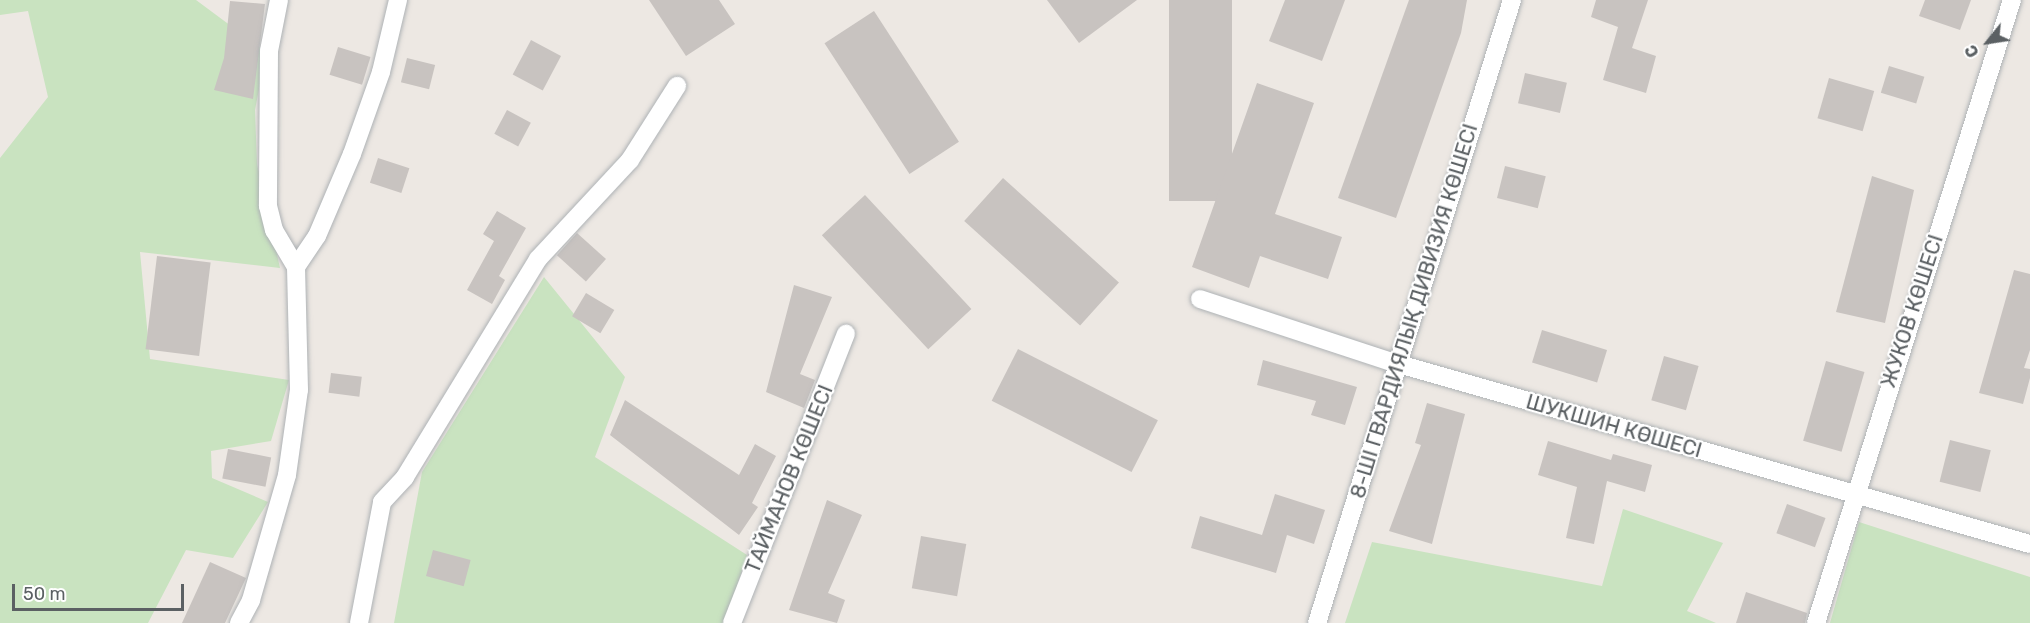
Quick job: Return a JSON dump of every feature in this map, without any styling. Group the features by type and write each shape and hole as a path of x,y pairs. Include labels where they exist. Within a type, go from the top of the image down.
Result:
{"street":[{"path":"239,623 251,600 287,475 299,390 296,267 273,230 268,206 269,51 279,0"},
{"path":"296,267 317,236 352,154 381,72 398,0"},
{"name":"8-ШІ ГВАРДИЯЛЫҚ ДИВИЗИЯ КӨШЕСІ","path":"1317,623 1395,363 1512,0"},
{"name":"ЖУКОВ КӨШЕСІ","path":"1816,623 1853,496 2012,0"},
{"path":"358,623 382,502 405,477 538,259 630,160 677,86"},
{"name":"ШУКШИН КӨШЕСІ","path":"1200,300 1395,363 1853,496 2030,544"},
{"name":"ТАЙМАНОВ КӨШЕСІ","path":"732,623 846,334"}],"green space":[{"path":"0,0 196,0 266,52 255,110 257,164 280,268 140,252 150,359 289,380 271,441 211,451 212,478 268,502 233,558 186,550 148,623 0,623 0,158 48,97 28,11 0,15"},
{"path":"544,277 625,377 595,457 747,555 725,623 394,623 422,472"},
{"path":"1623,509 1723,543 1687,611 1716,623 1345,623 1372,542 1602,586"},
{"path":"1859,522 2030,577 2030,623 1830,623"}],"building":[{"path":"649,0 719,0 735,24 686,56"},
{"path":"1047,0 1137,0 1079,43"},
{"path":"1169,0 1232,0 1232,201 1169,201"},
{"path":"1285,0 1345,0 1322,61 1269,41"},
{"path":"1409,0 1467,0 1461,33 1396,218 1338,198"},
{"path":"1596,0 1648,0 1632,48 1656,56 1646,93 1603,80 1618,27 1591,17"},
{"path":"1925,0 1971,0 1960,30 1919,16"},
{"path":"230,1 265,4 253,99 214,90 224,58"},
{"path":"874,11 959,142 909,174 825,43"},
{"path":"531,40 561,56 543,90 513,74"},
{"path":"338,47 371,57 362,85 330,75"},
{"path":"407,58 435,65 429,89 401,82"},
{"path":"1889,66 1924,77 1916,104 1881,93"},
{"path":"1525,73 1567,83 1560,113 1518,103"},
{"path":"1829,78 1874,91 1863,131 1817,118"},
{"path":"1257,83 1314,103 1275,214 1342,237 1328,279 1260,256 1249,288 1192,267"},
{"path":"507,110 531,123 518,147 494,134"},
{"path":"378,158 409,168 401,193 370,183"},
{"path":"1505,166 1546,176 1538,208 1497,198"},
{"path":"1872,176 1914,190 1885,323 1836,312"},
{"path":"1003,178 1119,282 1080,325 964,221"},
{"path":"865,195 971,309 928,349 822,235"},
{"path":"497,211 526,228 499,276 505,280 492,304 467,290 494,241 483,234"},
{"path":"577,233 606,259 586,281 557,255"},
{"path":"157,256 211,263 199,356 146,349"},
{"path":"2014,270 2030,274 2030,350 2024,368 2030,369 2030,378 2023,404 1979,393"},
{"path":"794,285 832,297 800,374 815,380 804,408 766,392"},
{"path":"586,293 614,310 600,333 572,316"},
{"path":"1542,330 1607,350 1597,382 1532,363"},
{"path":"1018,349 1158,420 1132,472 992,401"},
{"path":"1664,356 1699,366 1686,410 1651,400"},
{"path":"1263,360 1357,387 1345,425 1311,415 1316,401 1257,385"},
{"path":"1826,361 1864,372 1842,452 1803,441"},
{"path":"331,373 362,377 359,397 329,393"},
{"path":"625,400 739,475 755,444 776,456 752,503 758,507 739,535 610,435"},
{"path":"1427,403 1465,414 1432,544 1389,531 1421,445 1415,443"},
{"path":"1950,440 1991,450 1980,492 1940,482"},
{"path":"1548,441 1611,460 1613,454 1652,465 1645,492 1607,481 1594,544 1566,538 1577,487 1538,475"},
{"path":"228,449 271,457 265,487 222,478"},
{"path":"1275,494 1325,510 1314,544 1287,535 1276,573 1191,548 1200,516 1262,535"},
{"path":"827,500 862,515 828,593 845,600 837,623 789,610"},
{"path":"1787,504 1826,518 1815,547 1776,533"},
{"path":"921,536 966,544 957,596 912,588"},
{"path":"433,550 471,560 464,586 426,576"},
{"path":"210,562 246,578 225,623 182,623"},
{"path":"1746,592 1807,613 1805,623 1736,623"}]}
